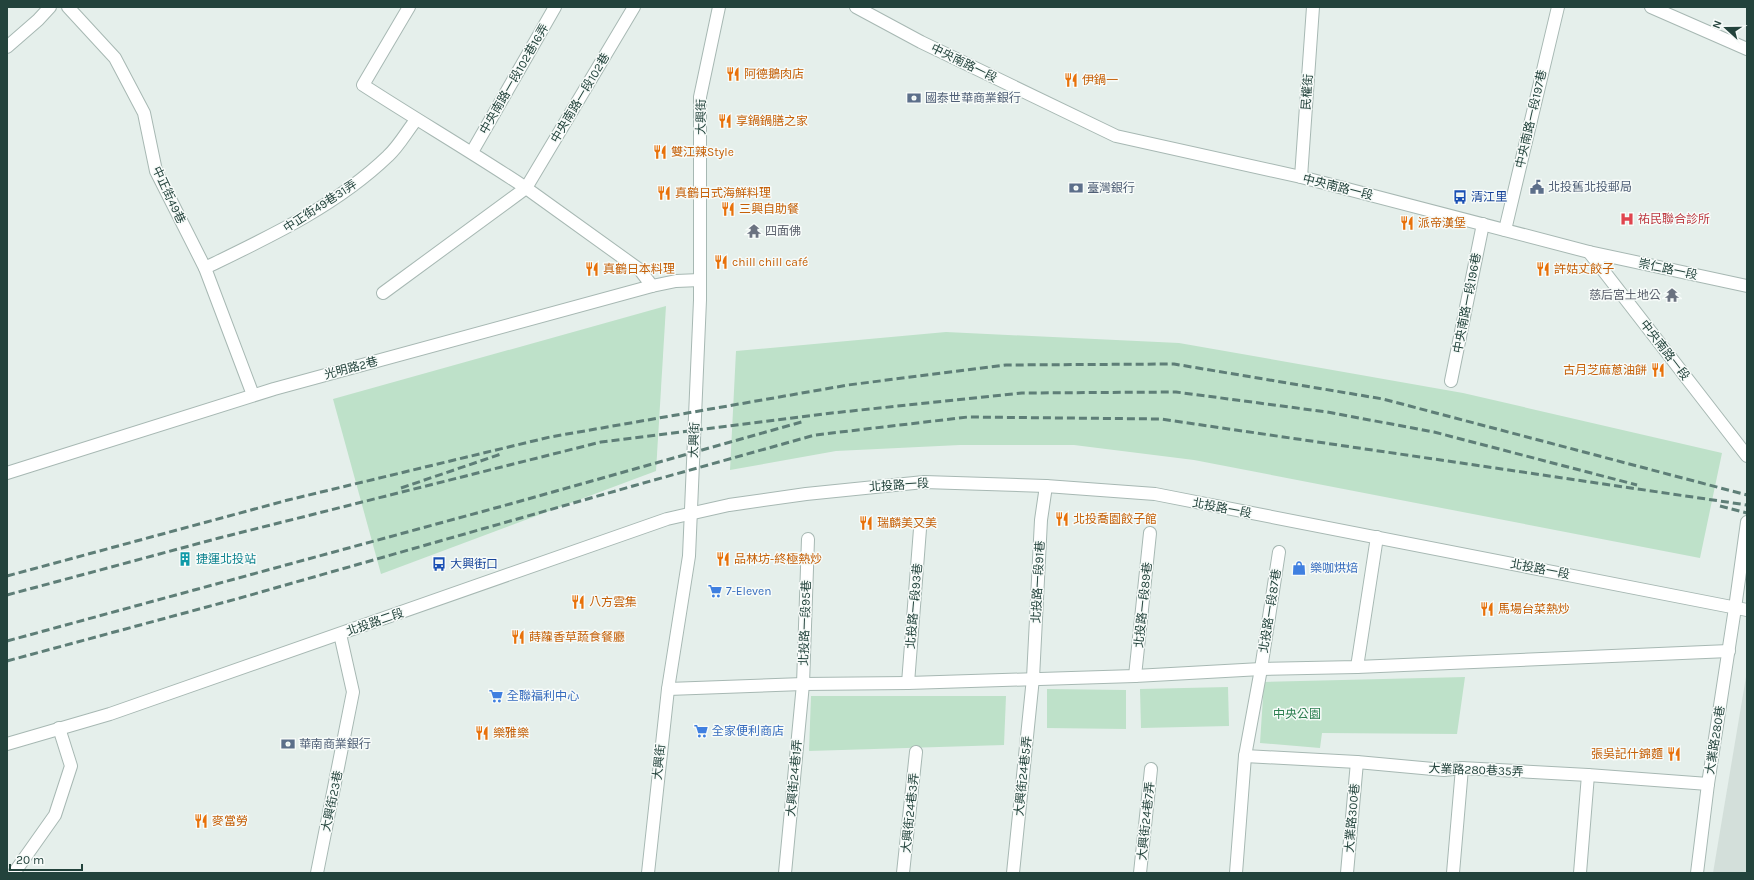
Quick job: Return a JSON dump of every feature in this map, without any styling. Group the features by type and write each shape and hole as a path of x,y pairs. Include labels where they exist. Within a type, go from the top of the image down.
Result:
{"street":[{"path":"7,47 38,20 50,7"},
{"name":"中正街49巷","path":"68,7 115,58 144,113 156,171 205,268 254,395"},
{"path":"409,7 363,85 416,120 472,152 526,188 640,270 652,286"},
{"name":"中央南路一段102巷16弄","path":"472,152 555,7"},
{"name":"中央南路一段102巷","path":"383,293 526,188 634,7"},
{"name":"大興街","path":"648,873 668,689 689,556 700,280 700,97 719,7"},
{"name":"中央南路一段","path":"856,7 921,42 1116,136 1301,178 1589,252 1747,456"},
{"name":"民權街","path":"1301,178 1312,7"},
{"name":"中央南路一段197巷","path":"1505,230 1558,7"},
{"path":"1652,7 1747,49"},
{"name":"中正街49巷31弄","path":"205,268 276,234 347,191 389,155 416,120"},
{"name":"中央南路一段196巷","path":"1451,381 1483,224"},
{"name":"崇仁路一段","path":"1589,252 1747,286"},
{"name":"光明路2巷","path":"7,473 254,395 652,286 676,281 700,280"},
{"name":"北投路一段","path":"690,514 729,505 806,494 924,482 1046,486 1155,494 1747,610"},
{"name":"北投路一段91巷","path":"1033,678 1041,520 1046,486"},
{"name":"北投路二段","path":"7,744 110,714 667,519 690,514"},
{"path":"1734,608 1747,522"},
{"name":"北投路一段93巷","path":"908,683 920,529"},
{"name":"北投路一段89巷","path":"1135,676 1150,533"},
{"path":"1357,667 1377,537"},
{"name":"北投路一段95巷","path":"803,684 808,539"},
{"name":"北投路一段87巷","path":"1236,873 1245,756 1261,669 1279,552"},
{"name":"大業路280巷","path":"1697,873 1708,784 1729,652 1734,608"},
{"name":"大興街23巷","path":"317,873 354,692 340,634"},
{"path":"668,689 803,684 908,683 1135,676 1261,669 1357,667 1729,652"},
{"name":"大興街24巷5弄","path":"1013,873 1033,678"},
{"name":"大興街24巷1弄","path":"785,873 803,684"},
{"path":"14,873 55,814 72,766 59,728"},
{"name":"大興街24巷3弄","path":"903,873 916,752"},
{"name":"大業路280巷35弄","path":"1245,756 1357,762 1444,770 1462,768 1708,784"},
{"name":"大業路300巷","path":"1347,873 1357,762"},
{"path":"1453,873 1462,768"},
{"name":"大興街24巷7弄","path":"1140,873 1151,769"},
{"path":"1580,873 1588,775"}],"shaded area":[{"path":"1747,671 1747,873 1713,873"}],"green space":[{"path":"666,306 656,471 381,574 333,399"},
{"path":"946,332 1179,343 1463,393 1722,453 1700,558 1194,460 1074,445 960,445 836,451 730,470 736,351"},
{"name":"中央公園","path":"1465,677 1457,734 1322,733 1320,748 1260,743 1264,682"},
{"path":"1228,687 1229,726 1141,728 1140,689"},
{"path":"1047,689 1126,690 1126,729 1047,728"},
{"path":"811,696 1006,696 1004,745 809,751"}],"railway":[{"path":"7,576 288,500 550,437 848,385 1006,365 1174,364 1383,399 1747,495"},
{"path":"7,595 219,538 601,442 832,413 1022,393 1176,392 1327,412 1434,432 1637,485"},
{"path":"7,661 240,598 815,435 968,417 1161,419 1747,505"},
{"path":"7,641 510,504 805,421"},
{"path":"401,488 501,454"},
{"path":"1720,506 1747,513"}],"place":[{"name":"阿德鵝肉店","path":"733,74"},
{"name":"伊鍋一","path":"1071,80"},
{"name":"國泰世華商業銀行","path":"914,98"},
{"name":"享鍋鍋膳之家","path":"725,121"},
{"name":"雙江辣Style","path":"660,152"},
{"name":"北投舊北投郵局","path":"1537,187"},
{"name":"臺灣銀行","path":"1076,188"},
{"name":"真鶴日式海鮮料理","path":"664,193"},
{"name":"清江里","path":"1460,197"},
{"name":"三興自助餐","path":"728,209"},
{"name":"祐民聯合診所","path":"1627,219"},
{"name":"派帝漢堡","path":"1407,223"},
{"name":"四面佛","path":"754,231"},
{"name":"chill chill café","path":"721,262"},
{"name":"真鶴日本料理","path":"592,269"},
{"name":"許姑丈餃子","path":"1543,269"},
{"name":"慈后宮土地公","path":"1672,295"},
{"name":"古月芝麻蔥油餅","path":"1658,370"},
{"name":"北投喬園餃子館","path":"1062,519"},
{"name":"瑞麟美又美","path":"866,523"},
{"name":"捷運北投站","path":"185,559"},
{"name":"品林坊-終極熱炒","path":"723,559"},
{"name":"大興街口","path":"439,564"},
{"name":"樂咖烘焙","path":"1299,568"},
{"name":"7-Eleven","path":"715,591"},
{"name":"八方雲集","path":"578,602"},
{"name":"馬場台菜熱炒","path":"1487,609"},
{"name":"蒔蘿香草蔬食餐廳","path":"518,637"},
{"name":"全聯福利中心","path":"496,696"},
{"name":"全家便利商店","path":"701,731"},
{"name":"樂雅樂","path":"482,733"},
{"name":"華南商業銀行","path":"288,744"},
{"name":"張吳記什錦麵","path":"1674,754"},
{"name":"麥當勞","path":"201,821"}]}
